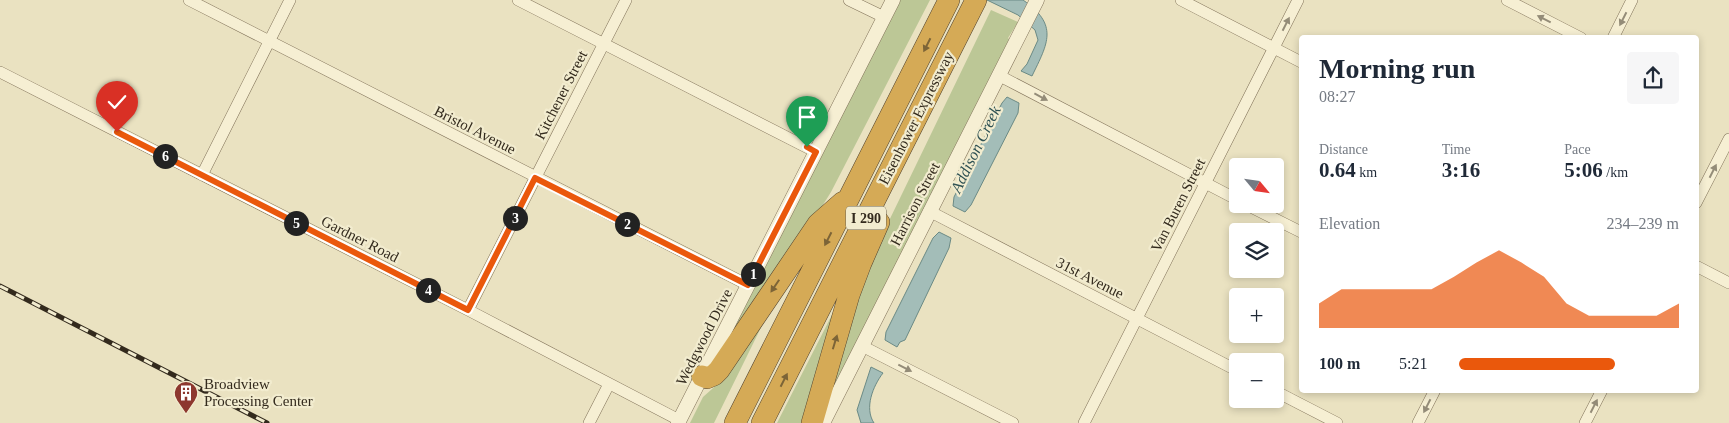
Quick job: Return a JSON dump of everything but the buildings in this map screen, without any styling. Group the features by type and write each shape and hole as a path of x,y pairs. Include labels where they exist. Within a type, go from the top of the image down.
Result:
{"highway":[{"name":"Eisenhower Expressway","path":"735,423 949,1"},
{"name":"Eisenhower Expressway","path":"762,423 973,6"},
{"path":"812,423 849,295 861,262 893,190 903,144"},
{"path":"702,376 707,378 719,370 818,224 850,196"}],"street":[{"name":"Bristol Avenue","path":"189,0 748,285"},
{"path":"202,175 290,0"},
{"path":"518,0 816,152"},
{"name":"Kitchener Street","path":"468,310 626,0"},
{"path":"849,0 884,18"},
{"name":"Wedgwood Drive","path":"679,422 893,0"},
{"name":"Harrison Street","path":"823,423 1037,0"},
{"path":"1181,0 1299,61"},
{"name":"Van Buren Street","path":"1084,423 1298,0"},
{"path":"1507,0 1575,35"},
{"path":"1614,35 1632,0"},
{"name":"Gardner Road","path":"0,72 468,310 679,422"},
{"path":"998,75 1229,196"},
{"path":"1699,197 1729,139"},
{"name":"31st Avenue","path":"930,211 1229,366"},
{"path":"1263,213 1299,231"},
{"path":"1699,268 1729,283"},
{"path":"862,346 1013,423"},
{"path":"590,423 609,384"},
{"path":"1418,423 1433,393"},
{"path":"1586,423 1601,393"},
{"path":"1284,396 1337,423"}],"green space":[{"path":"899,0 930,0 831,192 801,240 714,367"},
{"path":"991,10 1018,22 1008,38 1010,40 822,412 856,289"},
{"path":"780,289 714,423 690,423 703,397 721,381"},
{"path":"842,295 806,423 777,423"}],"water":[{"path":"987,0 1023,0 1042,18 1046,26 1046,44 1032,76 1021,71 1027,64 1038,40 1035,30 1018,15"},
{"path":"1007,97 1019,103 1018,113 971,205 965,212 953,206 954,197 1002,103"},
{"path":"939,232 951,238 949,248 905,340 900,342 897,347 885,340 886,332 933,238"},
{"path":"871,367 883,373 871,397 870,411 874,423 861,423 857,410"}],"railway":[{"path":"0,286 267,423"}],"place":[{"name":"Broadview Processing Center","path":"186,414"}],"route":[{"path":"117,132 468,310 535,178 748,285 816,152 807,147"}],"water label":[{"name":"Addison Creek","path":"975,149"}]}
